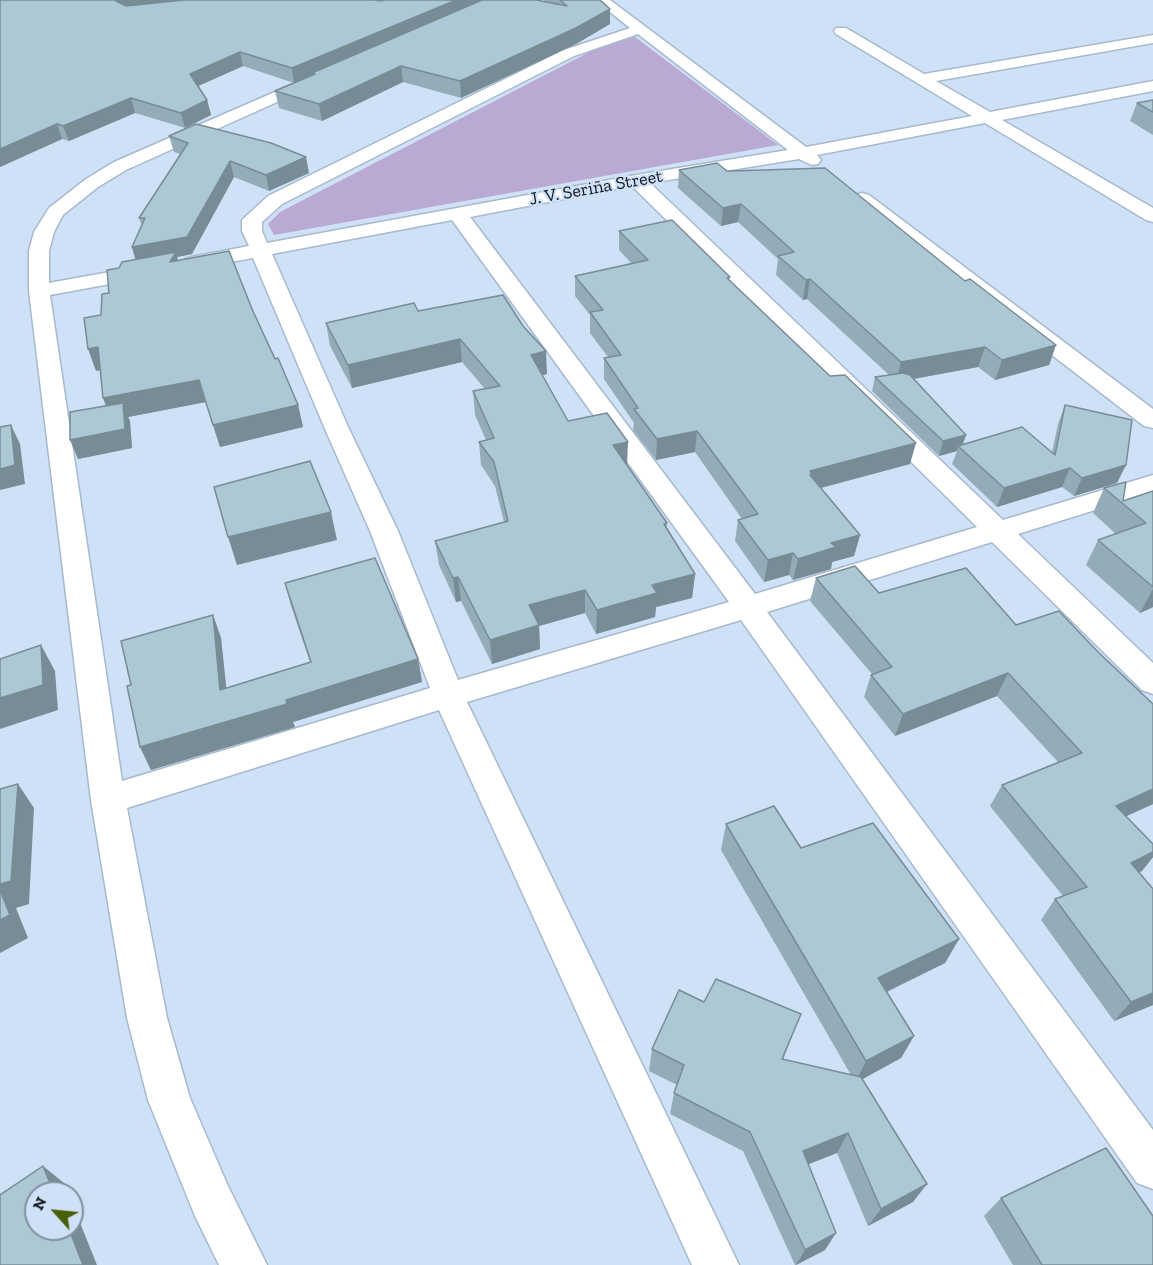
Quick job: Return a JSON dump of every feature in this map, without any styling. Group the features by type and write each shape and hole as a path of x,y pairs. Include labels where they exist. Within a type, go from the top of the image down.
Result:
{"street":[{"path":"602,0 638,30 830,175"},
{"path":"638,30 602,40 569,53 275,200 252,220 252,231 337,429 384,531 448,695 716,1265"},
{"path":"842,32 1153,216"},
{"path":"919,79 1153,39"},
{"path":"244,1265 211,1200 169,1100 147,1018 108,800 39,291 39,251 44,232 56,212 70,198 120,166 340,70"},
{"name":"J. V. Seriña Street","path":"39,291 636,180 802,153 986,116 1153,86"},
{"path":"636,180 1153,682"},
{"path":"849,189 1153,421"},
{"path":"457,213 748,608 1153,1167"},
{"path":"108,800 448,695 748,608 1153,483"}],"shaded area":[{"path":"635,37 778,145 274,235 268,224 280,212 597,48"}],"building":[{"path":"0,0 117,0 126,6 184,0 456,0 292,68 240,52 190,74 207,100 181,113 131,98 63,126 57,124 0,149"},
{"path":"482,0 536,0 567,6 560,0 600,0 610,9 576,28 460,81 401,66 319,104 275,91 315,74 312,73"},
{"path":"1153,100 1153,112 1137,103"},
{"path":"196,124 271,143 306,157 266,175 230,161 187,237 132,247 145,218 139,218 188,143 169,136"},
{"path":"717,163 727,171 825,168 965,281 970,279 1056,345 1002,360 985,347 901,362 810,279 806,280 778,256 794,252 741,204 723,208 679,170"},
{"path":"672,220 730,277 727,278 830,376 845,375 916,443 810,471 812,475 810,475 860,535 831,543 836,547 798,559 793,553 768,560 738,520 758,514 697,431 657,439 634,409 638,408 604,358 621,355 590,312 603,310 575,276 648,260 619,231"},
{"path":"229,251 252,309 275,359 278,358 298,405 213,425 199,380 103,398 98,347 88,349 84,318 101,315 102,294 109,293 107,270 119,268 122,262 176,252 170,262"},
{"path":"503,295 523,326 546,351 531,355 568,421 607,413 628,442 613,445 667,523 664,524 695,574 652,585 657,593 597,610 585,590 529,605 539,625 490,640 458,577 453,578 435,541 508,521 494,462 479,442 494,438 473,391 500,386 460,339 348,365 326,323 414,303 418,311"},
{"path":"903,373 910,375 966,435 943,441 875,377"},
{"path":"123,403 125,429 70,440 70,412"},
{"path":"1065,405 1132,420 1126,465 1082,478 1070,468 1004,488 958,446 1022,427 1055,455"},
{"path":"11,425 15,465 0,469 0,427"},
{"path":"310,461 331,512 228,537 214,487"},
{"path":"1126,482 1123,501 1153,491 1153,587 1098,540 1146,523 1104,488"},
{"path":"375,558 418,659 286,700 287,704 140,747 127,686 131,685 121,641 213,615 220,690 311,662 285,583"},
{"path":"855,566 879,593 966,568 1016,625 1059,611 1153,704 1153,789 1116,806 1153,844 1153,852 1131,863 1153,889 1153,993 1131,1002 1055,899 1087,887 1002,785 1082,753 1008,673 903,714 871,675 892,667 816,578"},
{"path":"41,645 43,685 0,698 0,659"},
{"path":"18,784 11,881 0,884 0,789"},
{"path":"774,806 801,848 873,823 959,939 878,978 914,1036 866,1061 726,824"},
{"path":"0,890 10,915 0,920"},
{"path":"716,979 801,1014 782,1059 861,1077 927,1184 881,1209 848,1133 803,1151 836,1233 805,1250 750,1132 674,1093 684,1065 652,1049 679,990 704,1002"},
{"path":"1106,1148 1153,1216 1153,1265 1042,1265 1001,1198"},
{"path":"43,1166 49,1181 24,1181 24,1241 74,1241 83,1265 0,1265 0,1195"}]}
